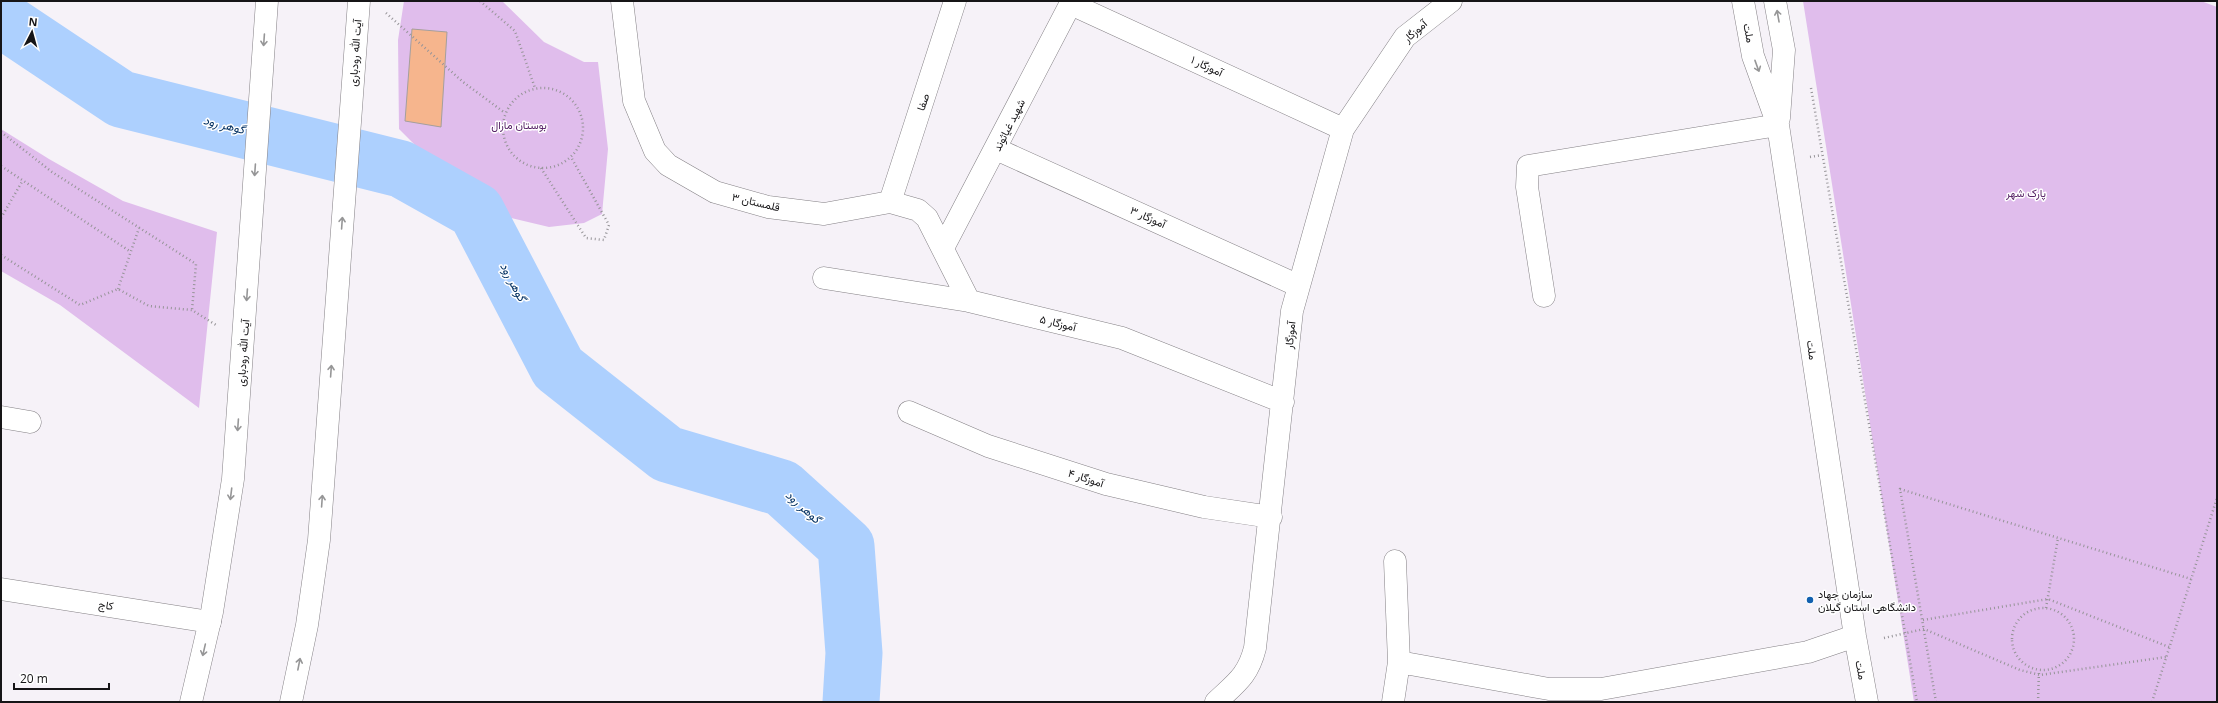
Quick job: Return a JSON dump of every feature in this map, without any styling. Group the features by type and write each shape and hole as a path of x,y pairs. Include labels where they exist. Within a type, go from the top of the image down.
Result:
{"street":[{"name":"آیت الله رودباری","path":"191,702 210,622 222,559 233,479 267,1"},
{"name":"آیت الله رودباری","path":"291,702 307,625 319,544 359,1"},
{"name":"قلمستان ۳","path":"622,1 634,101 655,151 668,165 715,192 768,207 824,214 890,202 918,210 927,218 969,301"},
{"name":"صفا","path":"890,202 955,1"},
{"name":"آموزگار","path":"1216,702 1241,679 1251,665 1255,648 1271,517 1292,311 1343,129 1405,37 1451,1"},
{"name":"ملت","path":"1743,1 1753,56 1778,125 1855,641 1867,702"},
{"path":"1544,296 1527,187 1528,166 1778,125 1784,50 1775,1"},
{"name":"آموزگار ۱","path":"1072,3 1343,129"},
{"name":"شهید غیاثوند","path":"943,248 1072,3"},
{"name":"آموزگار ۳","path":"996,149 1299,286"},
{"name":"آموزگار ۵","path":"824,278 969,301 1122,338 1283,402"},
{"name":"آموزگار ۴","path":"910,412 988,446 1106,484 1204,507 1271,517"},
{"path":"1,417 30,422"},
{"path":"1393,702 1399,662 1394,561"},
{"name":"کاج","path":"1,589 210,622"},
{"path":"1399,662 1549,689 1601,689 1808,652 1855,641"}],"path":[{"path":"480,1 515,31 535,88"},
{"path":"385,11 463,82 505,113"},
{"path":"1811,86 1916,702"},
{"path":"535,88 556,89 574,100 583,119 582,139 571,157 557,166 541,168 523,163 509,150 503,132 505,113 517,97 535,88"},
{"path":"1,132 52,172 196,264 192,310"},
{"path":"541,168 586,238 604,240 609,225 571,157"},
{"path":"1,166 131,252"},
{"path":"1,218 23,180"},
{"path":"118,290 139,228"},
{"path":"1,254 80,305 118,290 149,306 192,310 222,329"},
{"path":"1936,702 1900,489 2190,579"},
{"path":"2152,702 2217,498"},
{"path":"2046,608 2058,538"},
{"path":"1923,620 2048,599 2169,647"},
{"path":"2046,608 2061,613 2072,626 2074,642 2068,657 2056,667 2040,670 2024,664 2014,652 2012,635 2017,621 2030,610 2046,608"},
{"path":"1855,641 1924,629 2020,670 2040,674 2166,657"},
{"path":"2038,702 2040,670"}],"green space":[{"name":"بوستان مارال","path":"404,1 502,1 544,42 584,62 598,62 608,149 602,214 584,223 549,227 490,213 435,165 399,129 398,40"},
{"name":"پارک شهر","path":"1803,1 2201,1 2217,7 2217,702 1914,702"},
{"path":"1,129 49,159 123,201 217,232 199,408 60,305 1,271"}],"building":[{"path":"412,29 447,32 441,127 405,121"}],"waterway":[{"name":"گوهر رود","path":"1,19 121,99 401,169 476,211 558,368 667,454 782,488 846,546 854,653 851,702"}],"place":[{"name":"سازمان جهاد دانشگاهی استان گیلان","path":"1810,600"}]}
